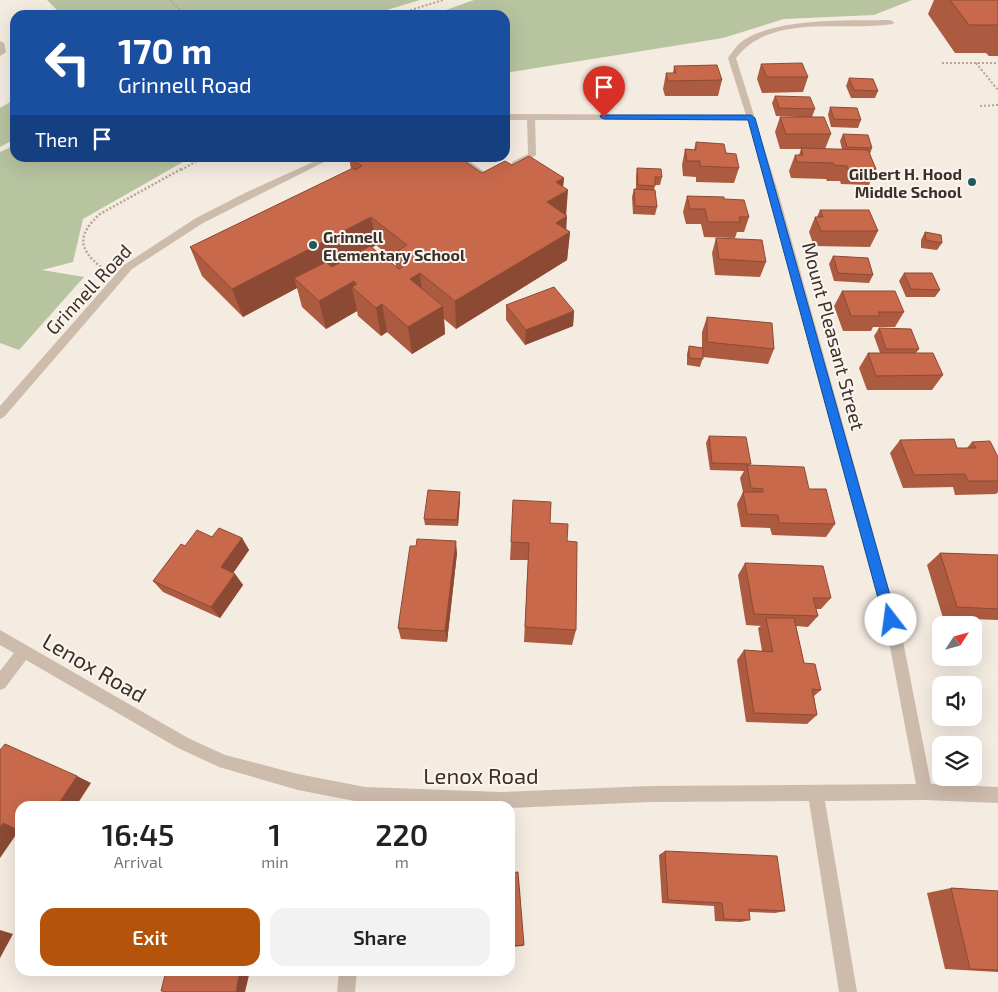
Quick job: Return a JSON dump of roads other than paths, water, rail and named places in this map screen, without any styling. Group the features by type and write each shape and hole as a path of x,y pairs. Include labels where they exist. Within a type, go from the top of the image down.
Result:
{"street":[{"name":"Mount Pleasant Street","path":"890,22 787,27 750,39 734,52 732,58 751,118 892,627 925,792"},
{"path":"0,43 2,52 0,54"},
{"path":"510,117 751,118"},
{"path":"506,169 532,155 531,117"},
{"name":"Grinnell Road","path":"0,414 128,267 153,248 182,230 320,162"},
{"path":"466,162 489,178 498,173"},
{"name":"Lenox Road","path":"0,637 183,742 224,762 364,801 501,800 650,794 925,792 998,795"},
{"path":"0,683 24,652"},
{"path":"816,794 848,992"},
{"path":"346,992 348,976"}],"place":[{"name":"Gilbert H. Hood Middle School","path":"972,182"},
{"name":"Grinnell Elementary School","path":"313,245"}]}
